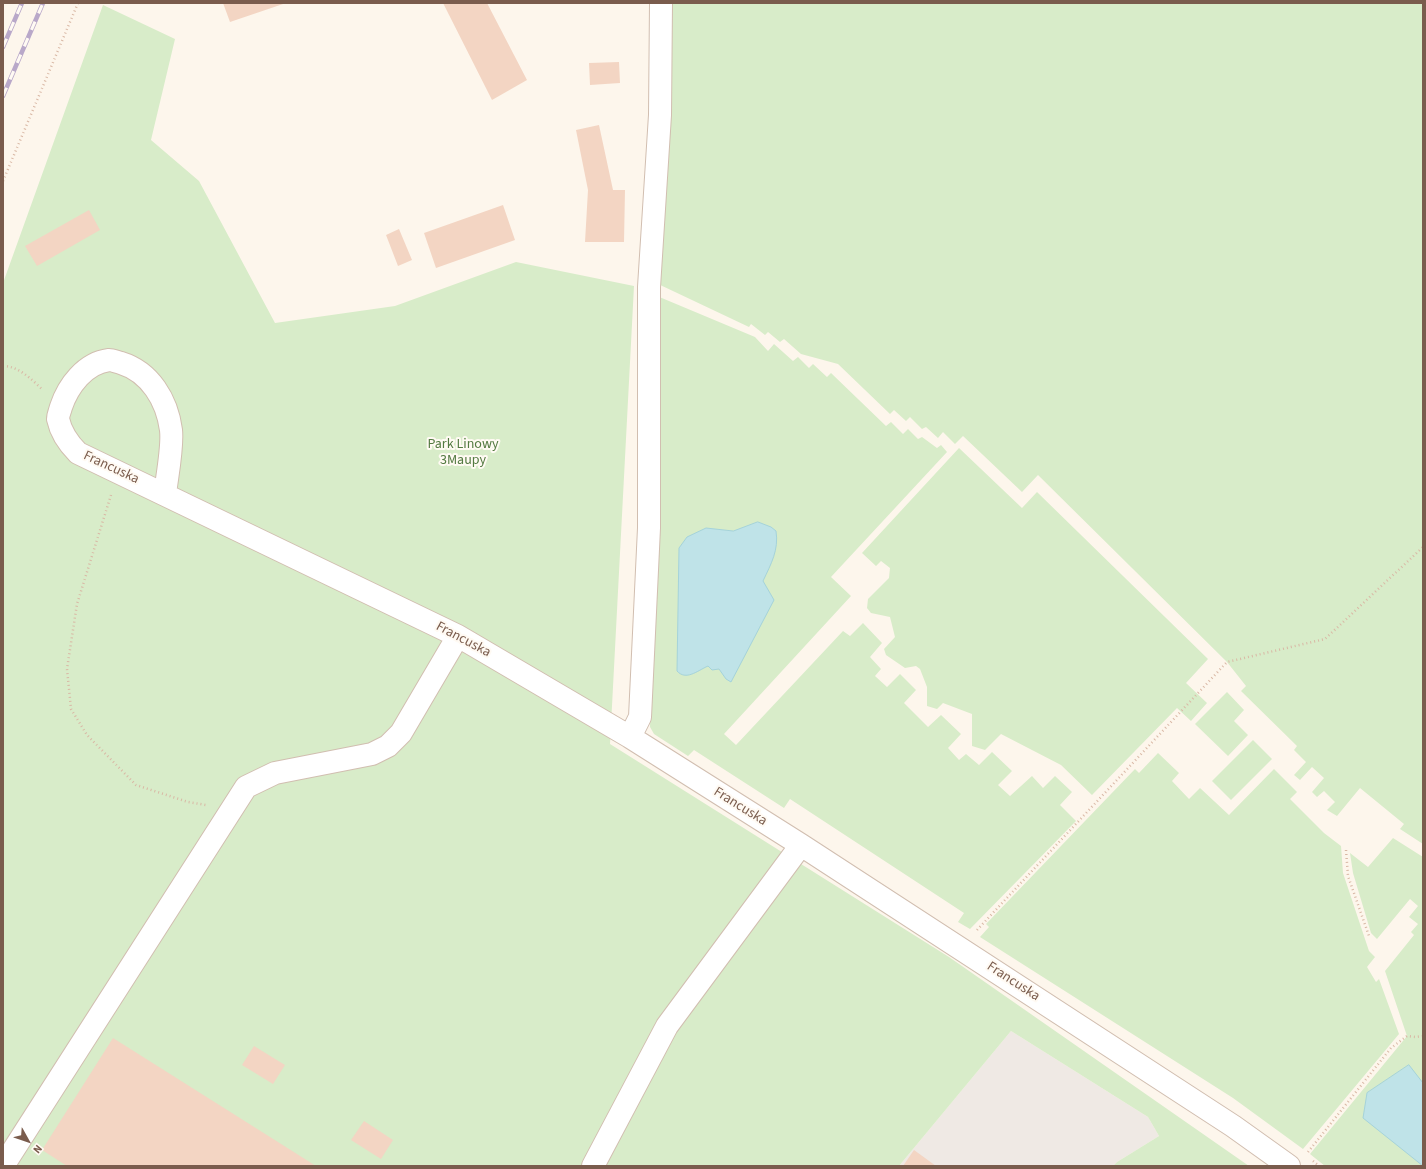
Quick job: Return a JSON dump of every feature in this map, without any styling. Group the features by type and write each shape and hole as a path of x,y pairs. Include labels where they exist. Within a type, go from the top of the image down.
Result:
{"street":[{"path":"630,737 640,717 649,536 649,287 660,115 661,3"},
{"name":"Francuska","path":"165,494 171,431 167,411 159,394 144,375 128,365 110,360 89,368 74,382 64,398 58,417 66,440 78,453 458,636 630,737 801,845 1233,1126 1289,1166"},
{"path":"5,1163 246,787 275,772 372,754 388,746 401,733 458,636"},
{"path":"593,1166 667,1026 801,845"}],"path":[{"path":"3,182 78,3"},
{"path":"3,366 18,370 30,378 45,392 64,398"},
{"path":"118,472 77,604 66,668 71,709 87,735 136,785 188,802 219,808 229,814"},
{"path":"975,932 1228,662 1325,639 1423,547"},
{"path":"1346,850 1348,876 1368,936"},
{"path":"1308,1152 1391,1048 1407,1036 1415,1038 1423,1036"}],"shaded area":[{"path":"1011,1031 1148,1117 1159,1136 1113,1166 899,1166"}],"green space":[{"path":"666,3 1423,3 1423,844 1400,829 1404,824 1360,788 1337,816 1327,810 1335,802 1324,791 1317,797 1312,792 1324,778 1312,767 1300,780 1294,775 1306,762 1294,750 1297,746 1241,691 1246,686 1227,662 1038,475 1022,492 963,436 955,444 943,432 938,438 926,427 922,429 910,417 906,421 894,410 890,414 838,364 801,354 784,339 780,342 768,332 765,335 751,324 749,327 656,283"},
{"name":"Park Linowy 3Maupy","path":"103,5 175,39 151,140 199,181 275,323 395,306 516,262 634,286 610,744 949,957 1249,1166 1113,1166 1159,1136 1148,1117 1011,1031 899,1166 3,1166 3,283"},
{"path":"657,296 755,337 768,351 774,344 793,361 798,357 809,368 813,364 827,377 831,373 886,426 891,422 903,434 908,429 918,439 922,437 937,448 941,445 947,452 831,577 851,596 724,734 736,745 843,631 850,636 863,623 882,643 870,657 881,669 875,676 887,687 900,674 916,690 904,703 928,727 941,715 961,734 948,748 959,760 966,754 979,765 992,752 1012,771 998,785 1010,796 1032,776 1043,788 1055,776 1072,792 1060,805 1076,821 970,929 958,922 964,913 790,799 784,808 694,750 688,756 654,734 650,727"},
{"path":"959,448 1022,508 1037,492 1208,659 1186,683 1207,703 1191,721 1177,708 1092,795 1061,765 1001,734 985,750 972,746 972,714 943,703 937,709 927,706 927,687 920,669 916,666 905,668 886,655 884,649 895,637 890,617 871,613 867,608 868,599 889,578 890,568 881,561 876,566 862,553"},
{"path":"1227,692 1244,710 1234,721 1248,735 1228,756 1195,724"},
{"path":"1253,740 1272,759 1231,800 1212,781"},
{"path":"1158,753 1179,773 1172,781 1189,799 1200,788 1229,815 1274,769 1297,792 1290,799 1324,833 1341,846 1343,873 1369,951 1375,957 1367,967 1376,982 1379,979 1399,1034 1303,1149 1233,1098 980,937 989,927 986,924 1135,769 1139,773"},
{"path":"1393,838 1423,857 1423,1166 1325,1166 1310,1154 1407,1036 1385,971 1414,935 1411,932 1418,924 1409,917 1418,906 1410,899 1377,939 1371,933 1353,873 1350,853 1368,867"}],"water":[{"path":"758,522 771,527 776,531 777,538 775,551 763,581 774,600 731,682 726,679 719,669 712,670 708,666 692,674 680,674 677,671 679,548 687,537 706,528 733,531"},
{"path":"1409,1065 1423,1083 1423,1166 1363,1118 1367,1093"}],"building":[{"path":"223,3 286,3 230,22"},
{"path":"443,3 487,3 527,80 492,100"},
{"path":"619,62 620,83 590,85 589,63"},
{"path":"599,125 613,190 625,190 624,242 585,242 588,190 576,130"},
{"path":"503,205 515,240 436,268 424,233"},
{"path":"89,210 100,230 37,266 25,246"},
{"path":"399,229 412,260 398,266 386,235"},
{"path":"113,1038 316,1166 67,1166 42,1150"},
{"path":"254,1046 285,1065 273,1084 242,1065"},
{"path":"364,1121 393,1140 381,1159 351,1140"},
{"path":"914,1150 936,1166 903,1166"}],"railway":[{"path":"3,47 22,3"},
{"path":"3,96 43,3"}]}
